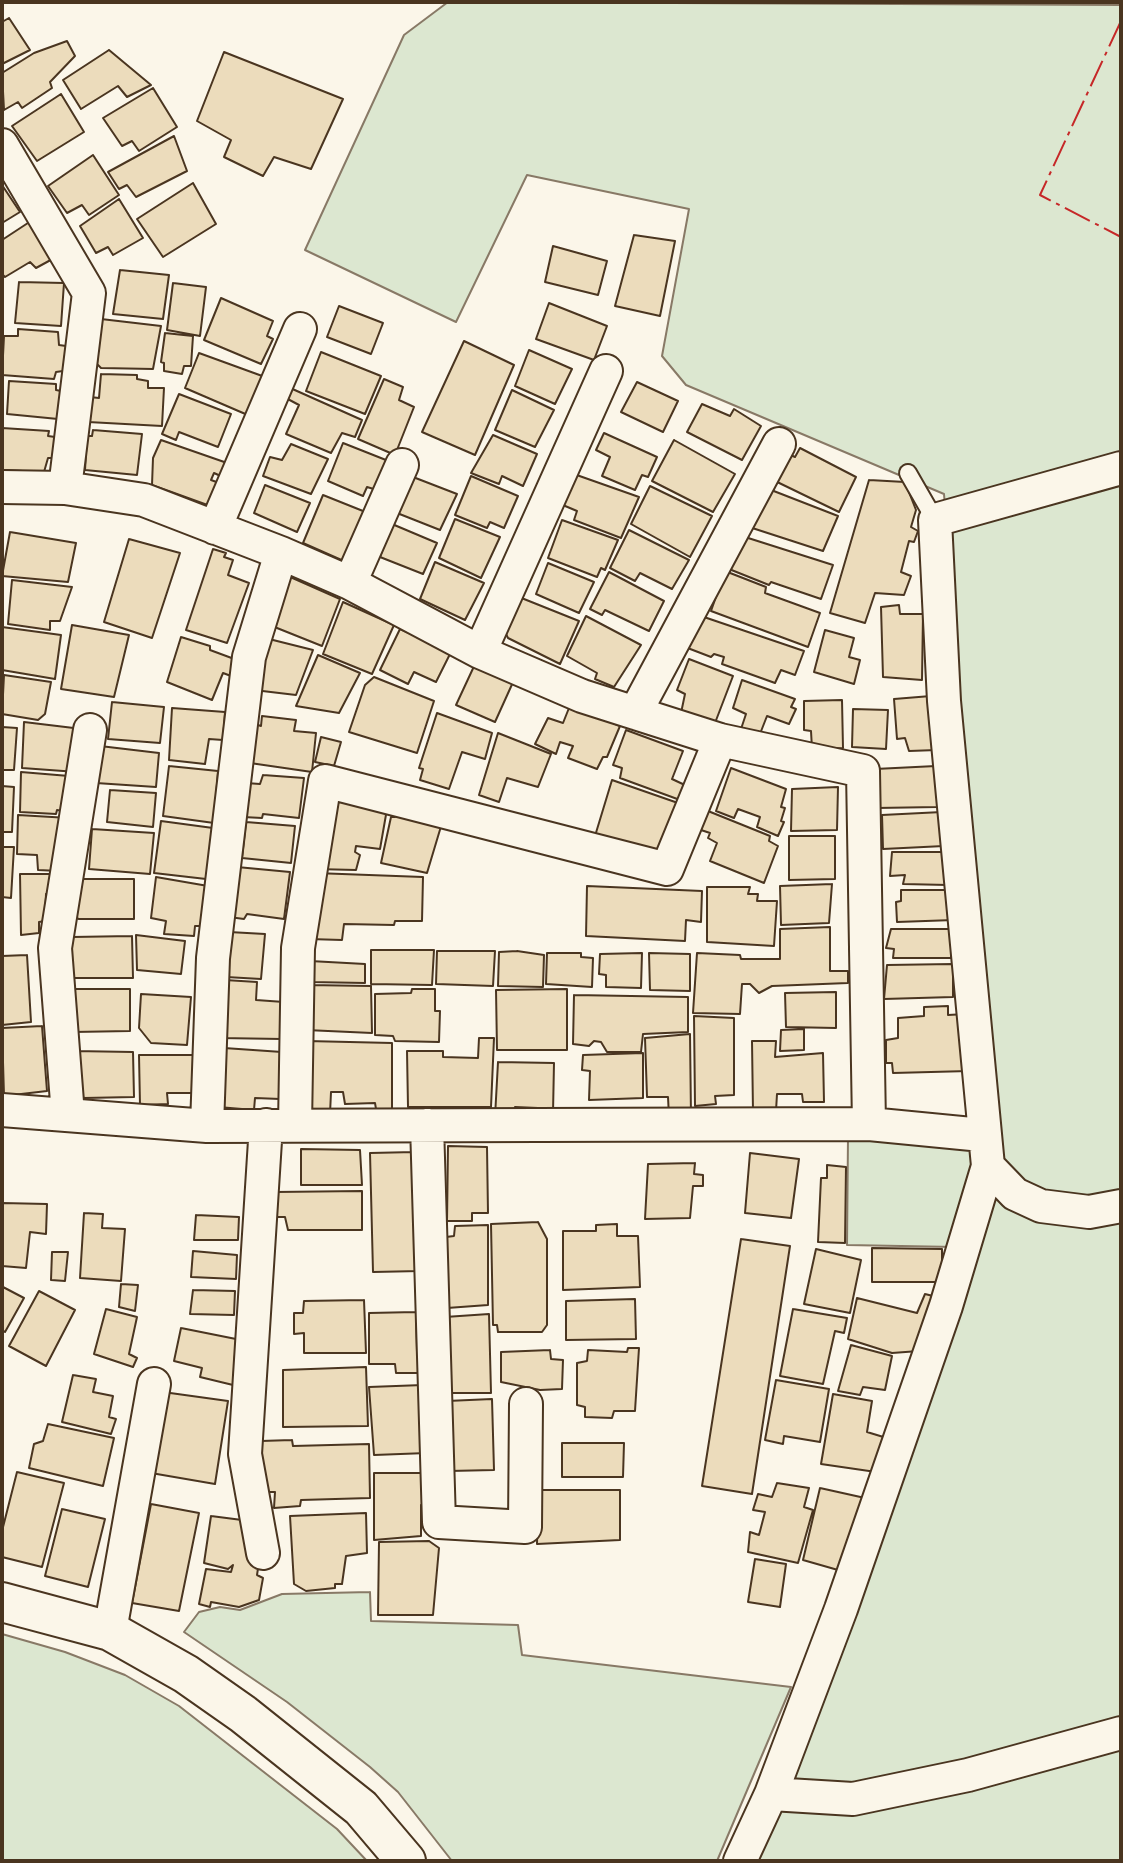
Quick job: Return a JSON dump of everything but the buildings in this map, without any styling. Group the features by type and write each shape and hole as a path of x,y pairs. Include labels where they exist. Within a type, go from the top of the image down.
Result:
{"street":[{"path":"2,145 89,293 65,488"},
{"path":"215,528 300,329"},
{"path":"480,652 606,371"},
{"path":"635,713 779,444"},
{"path":"350,583 402,465"},
{"path":"740,1861 771,1794 841,1609 941,1320 988,1166 982,1135 944,701 935,520 1121,468"},
{"path":"2,487 65,488 144,500 350,583 480,652 582,696 720,740 863,771 869,1124"},
{"path":"207,1126 213,958 249,657 281,553"},
{"path":"68,1115 55,948 90,730"},
{"path":"263,1553 245,1454 298,948 325,781 667,869 720,740"},
{"path":"2,1110 207,1126 869,1124 982,1135"},
{"path":"427,1125 439,1522 525,1527 526,1404"},
{"path":"988,1166 1015,1194 1041,1206 1089,1212 1121,1206"},
{"path":"110,1631 154,1384"},
{"path":"2,1602 110,1631 186,1674 243,1714 361,1808 406,1861"},
{"path":"771,1794 853,1799 968,1775 1121,1733"}],"lane":[{"path":"908,473 935,520"}],"green space":[{"path":"448,2 1121,5 1121,1861 753,1861 996,1182 944,494 686,385 662,356 689,209 527,175 456,322 305,250 404,35"},
{"path":"848,1137 967,1142 975,1160 955,1247 847,1245"},
{"path":"370,1592 371,1621 518,1625 522,1655 791,1687 717,1861 452,1861 398,1792 370,1767 287,1702 184,1632 199,1612 220,1607 240,1610 282,1594"},
{"path":"2,1634 65,1652 125,1675 179,1706 337,1829 367,1861 2,1861"}],"power":[{"path":"1121,21 1040,195 1121,237"}]}
